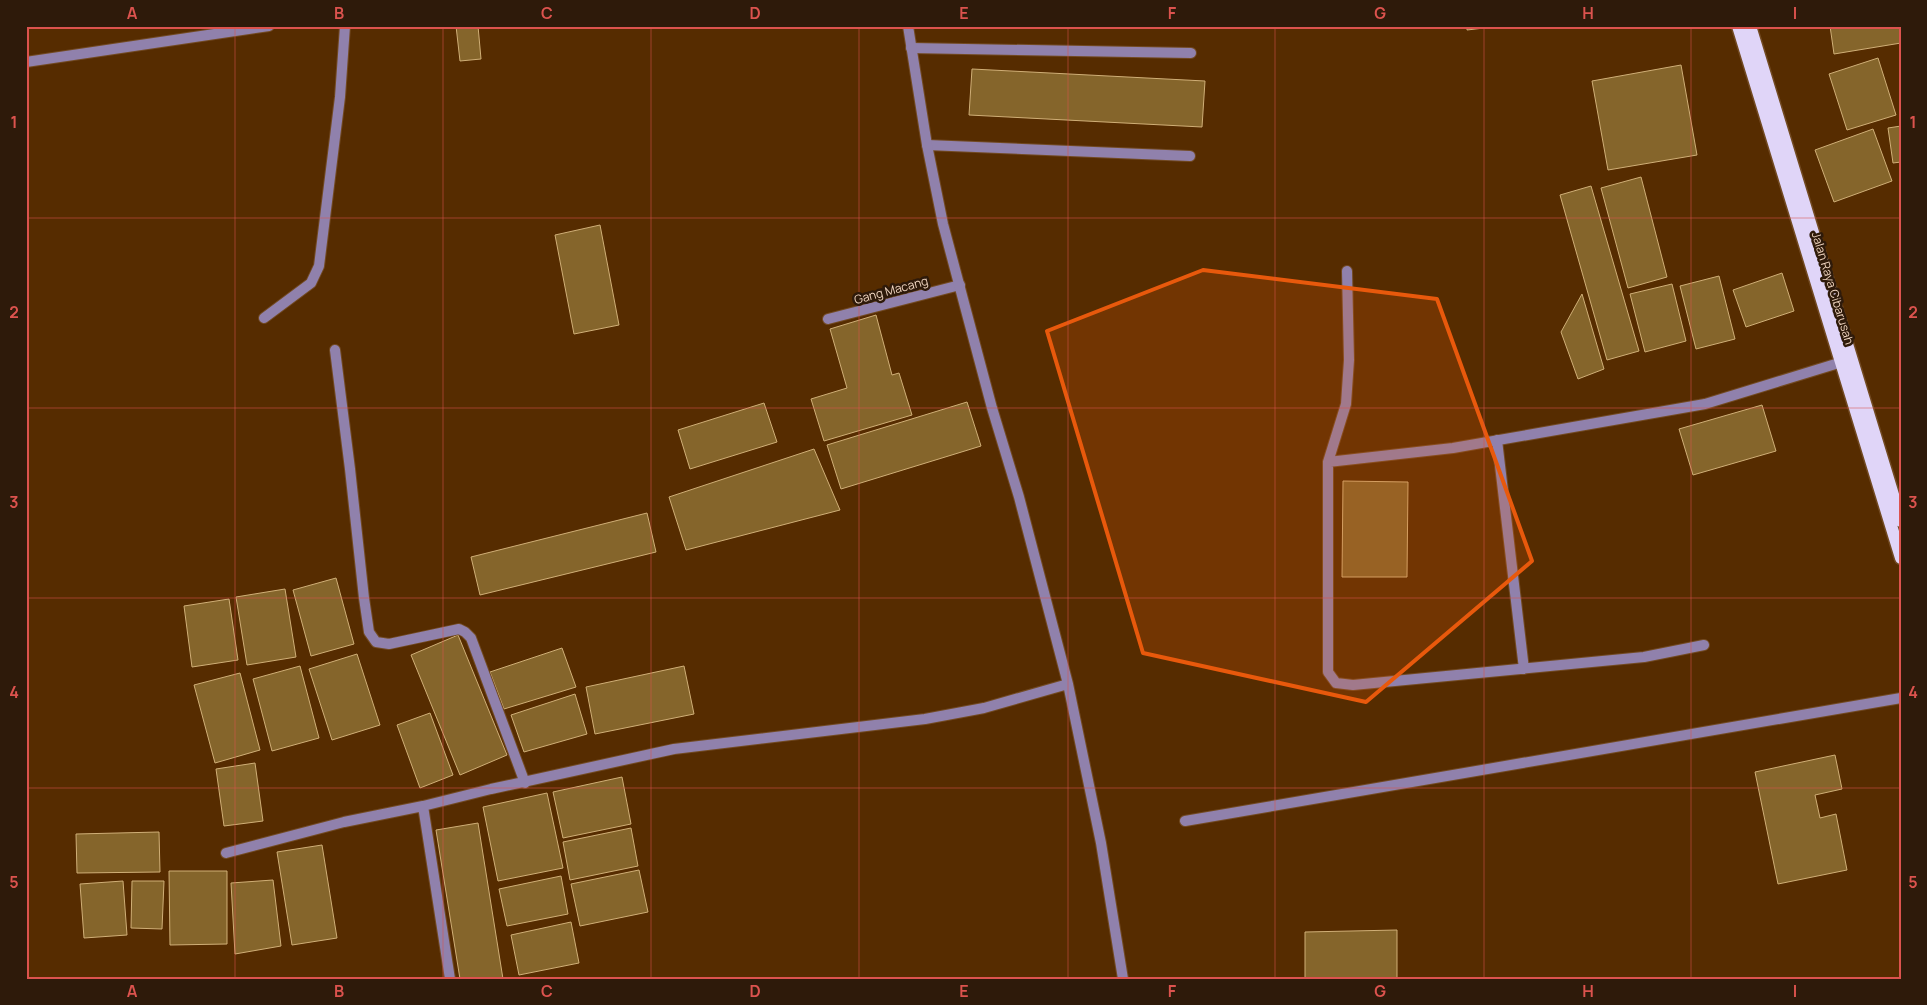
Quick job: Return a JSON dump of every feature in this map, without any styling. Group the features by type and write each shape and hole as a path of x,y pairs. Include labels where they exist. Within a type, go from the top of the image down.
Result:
{"main road":[{"name":"Jalan Raya Cibarusah","path":"1738,26 1901,558"},
{"name":"Jalan Raya Cibarusah","path":"1750,26 1901,521"}],"street":[{"path":"26,62 269,26"},
{"path":"264,318 311,283 319,266 340,97 345,26"},
{"path":"908,26 927,145 943,224 992,408 1019,497 1068,684 1101,843 1123,979"},
{"path":"911,48 1191,53"},
{"path":"927,145 1190,156"},
{"path":"1347,271 1348,360 1346,404 1328,462 1328,672 1336,684 1353,685 1644,657 1704,645"},
{"name":"Gang Macang","path":"828,319 960,285"},
{"path":"335,350 364,598 371,636 376,642 389,644 459,629 465,632 471,638 525,783"},
{"path":"1328,462 1453,448 1705,404 1842,362"},
{"path":"1498,440 1524,669"},
{"path":"226,854 344,822 674,749 925,719 984,708 1068,684"},
{"path":"1185,821 1901,698"},
{"path":"423,806 450,979"}],"highlighted area":[{"path":"1203,270 1437,299 1532,561 1366,702 1143,653 1047,331"}],"building":[{"path":"456,26 478,26 481,59 460,61"},
{"path":"1467,26 1501,26 1467,30"},
{"path":"1830,26 1901,26 1901,43 1834,54"},
{"path":"1878,58 1896,115 1847,130 1829,74"},
{"path":"1681,65 1697,155 1608,170 1592,81"},
{"path":"972,69 1205,81 1202,127 969,115"},
{"path":"1901,126 1901,162 1893,163 1888,128"},
{"path":"1873,129 1892,181 1834,202 1815,150"},
{"path":"1641,177 1667,277 1628,288 1601,188"},
{"path":"1591,186 1639,351 1607,360 1560,195"},
{"path":"600,225 619,325 574,334 555,235"},
{"path":"1782,273 1794,311 1746,327 1733,290"},
{"path":"1719,276 1735,339 1696,349 1680,286"},
{"path":"1672,284 1686,341 1645,352 1630,294"},
{"path":"1582,294 1604,369 1578,379 1561,332"},
{"path":"876,315 892,375 899,373 912,415 824,441 811,399 847,388 830,329"},
{"path":"967,402 981,446 841,489 827,445"},
{"path":"764,403 777,442 690,469 678,430"},
{"path":"1762,405 1776,451 1693,475 1679,429"},
{"path":"814,449 840,510 686,550 669,497"},
{"path":"1343,481 1408,482 1407,577 1342,577"},
{"path":"647,513 656,552 480,595 471,557"},
{"path":"336,578 354,644 311,656 293,590"},
{"path":"285,589 296,657 247,665 236,597"},
{"path":"229,599 238,660 192,667 184,606"},
{"path":"458,635 507,755 460,775 411,655"},
{"path":"562,648 576,687 504,709 490,672"},
{"path":"357,654 380,725 332,740 309,669"},
{"path":"300,666 319,738 272,751 253,679"},
{"path":"684,666 694,714 595,734 586,687"},
{"path":"240,673 260,750 215,763 194,685"},
{"path":"575,694 587,734 524,752 511,715"},
{"path":"430,713 453,775 420,788 397,725"},
{"path":"1835,755 1842,789 1815,795 1820,818 1836,814 1847,870 1778,884 1755,772"},
{"path":"255,763 263,821 224,826 216,769"},
{"path":"622,777 631,824 563,838 553,792"},
{"path":"547,793 563,868 498,881 483,807"},
{"path":"478,823 503,979 460,979 436,830"},
{"path":"631,828 638,866 570,880 563,842"},
{"path":"159,832 160,872 77,873 76,834"},
{"path":"322,845 337,938 292,945 277,852"},
{"path":"639,870 648,912 580,926 571,884"},
{"path":"169,871 227,871 227,944 170,945"},
{"path":"561,876 568,914 507,926 499,889"},
{"path":"273,880 281,946 235,954 231,883"},
{"path":"123,881 127,935 84,938 80,884"},
{"path":"132,881 164,881 162,929 131,928"},
{"path":"571,922 579,963 519,975 511,935"},
{"path":"1397,930 1397,979 1305,979 1305,932"}]}
